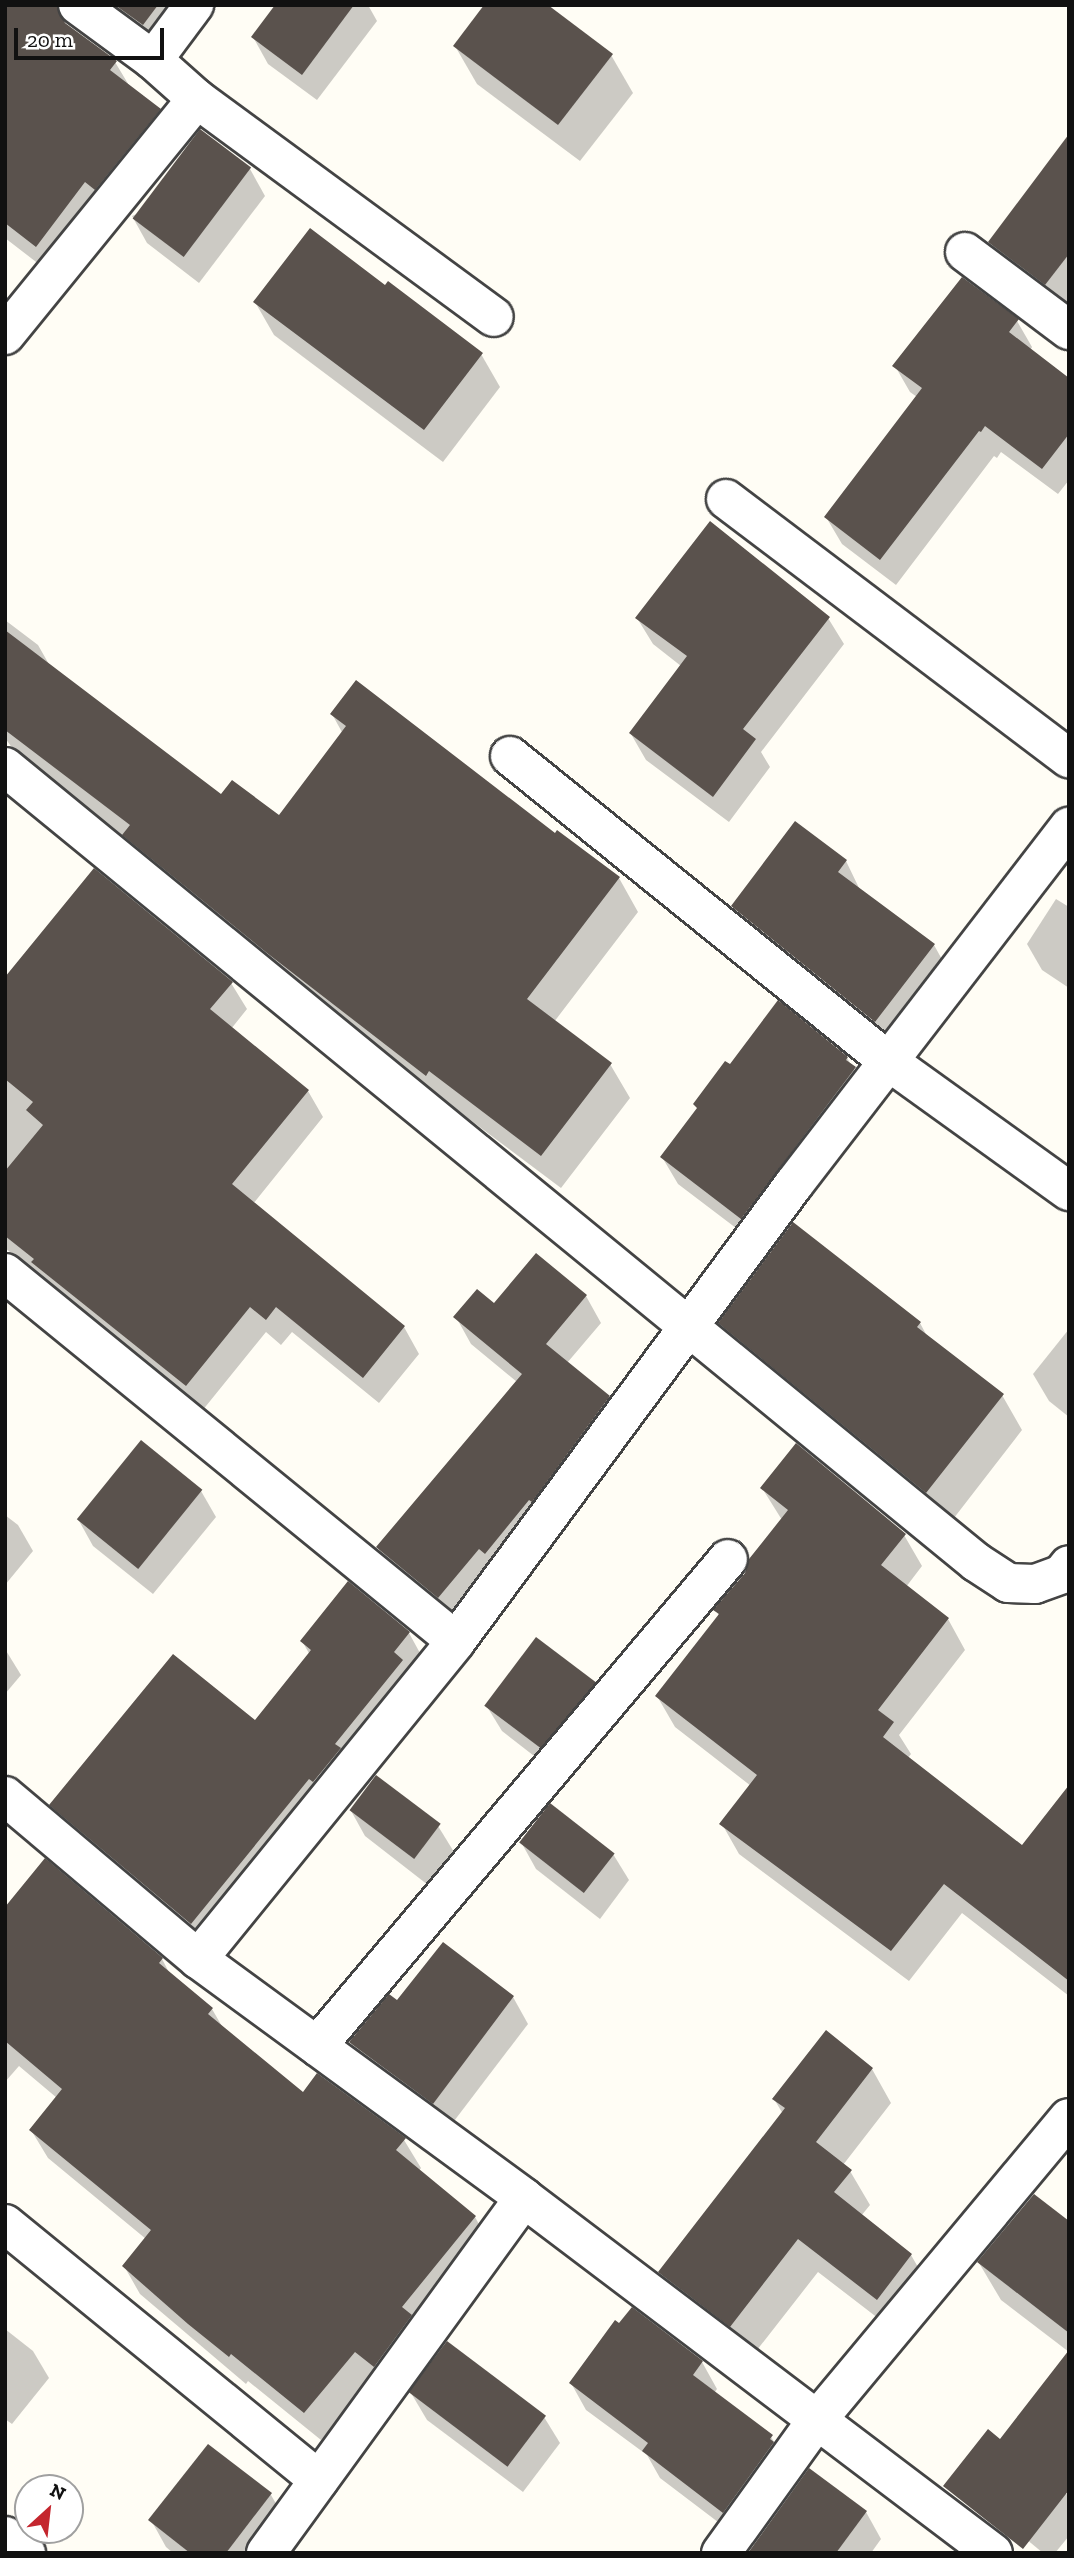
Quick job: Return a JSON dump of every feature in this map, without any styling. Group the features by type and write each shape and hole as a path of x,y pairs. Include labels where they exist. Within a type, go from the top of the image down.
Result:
{"street":[{"path":"78,5 153,60 197,99 494,317"},
{"path":"153,60 194,5"},
{"path":"5,335 197,99"},
{"path":"965,252 1069,330"},
{"path":"726,499 1069,758"},
{"path":"510,756 888,1061 1069,1191"},
{"path":"5,767 976,1562 1008,1583 1035,1584 1062,1574 1069,1565"},
{"path":"198,1959 456,1641 888,1061 1069,827"},
{"path":"5,1273 456,1641"},
{"path":"317,2046 727,1559"},
{"path":"9,1808 198,1959 524,2198 993,2553"},
{"path":"721,2553 817,2420 1069,2118"},
{"path":"266,2553 524,2198"},
{"path":"5,2224 318,2480"},
{"path":"5,2536 26,2553"}],"building":[{"path":"5,5 57,5 65,23 117,61 110,70 161,109 95,190 85,182 36,247 5,223"},
{"path":"115,5 158,5 143,25"},
{"path":"275,5 354,5 302,75 251,37"},
{"path":"484,5 548,5 613,54 558,125 453,46"},
{"path":"200,129 251,168 184,257 133,218"},
{"path":"1069,134 1069,254 1045,285 988,242"},
{"path":"310,228 385,285 388,281 483,353 424,430 253,302"},
{"path":"962,277 1019,319 1009,332 1069,378 1069,434 1042,469 985,426 880,560 824,517 922,388 892,366"},
{"path":"710,521 830,617 743,729 756,739 713,797 629,733 687,656 635,618"},
{"path":"5,630 221,794 232,780 279,815 346,726 330,714 356,680 555,833 557,830 620,877 527,999 612,1063 541,1156 429,1071 426,1076 267,953 122,835 130,825 5,730"},
{"path":"795,821 847,860 838,872 935,944 875,1022 731,906"},
{"path":"94,868 233,982 210,1009 309,1090 232,1184 405,1326 363,1378 276,1307 266,1320 250,1307 186,1386 31,1262 34,1259 5,1236 5,1171 43,1125 26,1110 33,1102 5,1079 5,977"},
{"path":"778,1000 848,1057 846,1060 856,1067 741,1219 660,1157 697,1108 693,1104 725,1061 730,1064"},
{"path":"793,1222 921,1322 917,1327 1004,1394 926,1493 718,1323"},
{"path":"536,1253 587,1295 546,1344 610,1396 532,1502 529,1500 485,1554 479,1549 438,1598 376,1547 522,1374 453,1317 477,1289 494,1303"},
{"path":"141,1440 202,1490 138,1569 77,1519"},
{"path":"796,1443 906,1534 881,1565 949,1618 878,1710 894,1722 883,1737 1022,1845 1069,1785 1069,1981 944,1884 891,1951 719,1824 757,1775 655,1696 719,1614 713,1610 745,1573 749,1559 788,1510 760,1488"},
{"path":"348,1581 410,1632 394,1652 403,1660 335,1744 341,1748 313,1782 309,1779 191,1924 49,1805 173,1654 255,1720 311,1650 300,1641"},
{"path":"536,1637 596,1682 544,1751 484,1706"},
{"path":"376,1775 441,1824 414,1859 350,1810"},
{"path":"550,1803 615,1853 584,1893 519,1842"},
{"path":"45,1858 163,1958 159,1963 213,2008 208,2014 303,2092 317,2073 406,2138 396,2150 476,2216 402,2307 412,2315 374,2367 355,2352 304,2413 231,2354 229,2357 188,2324 122,2266 151,2230 29,2130 62,2089 5,2041 5,1907"},
{"path":"443,1942 514,1996 433,2104 349,2042 389,1994 397,2000"},
{"path":"826,2030 873,2068 816,2142 852,2170 834,2192 912,2254 877,2300 798,2239 730,2327 658,2272 785,2108 772,2099"},
{"path":"1034,2194 1069,2221 1069,2333 977,2262"},
{"path":"632,2307 703,2361 693,2375 773,2435 770,2439 774,2442 723,2513 642,2451 648,2443 569,2383 615,2320 619,2323"},
{"path":"447,2341 546,2416 508,2467 408,2392"},
{"path":"1069,2350 1069,2490 1023,2549 943,2486 988,2429 1000,2439"},
{"path":"208,2444 272,2493 226,2553 190,2553 148,2520"},
{"path":"809,2468 867,2511 836,2553 748,2553"}]}
